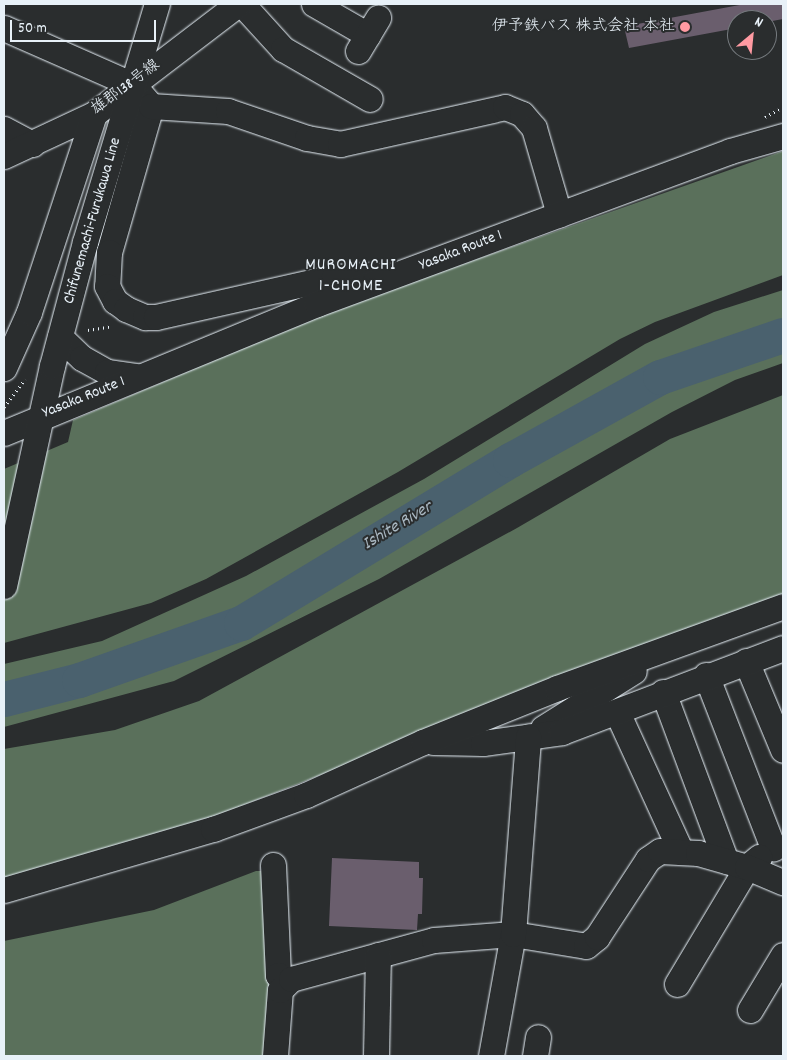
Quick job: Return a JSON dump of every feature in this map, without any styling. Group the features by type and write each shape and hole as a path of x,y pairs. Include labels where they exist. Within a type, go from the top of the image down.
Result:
{"street":[{"name":"Chifunemachi-Furukawa Line","path":"4,586 37,428 60,337 157,4"},
{"name":"雄郡138号線","path":"4,156 94,114 238,4"},
{"path":"242,4 283,49 370,99"},
{"path":"314,4 368,34"},
{"path":"4,28 133,86 151,106 228,111 306,138 340,144 505,106 522,114 534,128 558,214"},
{"path":"151,106 108,265 107,286 116,300 126,309 144,317 156,317 334,277 397,275"},
{"path":"4,368 30,312 94,114"},
{"path":"730,151 772,120"},
{"path":"4,129 32,144"},
{"name":"Yasaka Route 1","path":"4,433 37,428 137,376 397,275 730,151 783,136"},
{"path":"60,337 82,358 107,372 137,376"},
{"path":"4,890 213,829 306,795 423,742 680,642 783,606"},
{"path":"528,737 680,642"},
{"path":"423,742 483,743 562,732 617,712 706,675 783,648"},
{"path":"746,661 783,750"},
{"path":"677,984 736,864 778,845 706,675"},
{"path":"663,692 736,864"},
{"path":"617,712 680,852"},
{"path":"491,1056 513,934 528,737"},
{"path":"275,1056 279,998 284,983 291,978 434,940 513,934 586,946 597,937 648,858 660,851 680,852 736,864 783,882"},
{"path":"273,865 278,975 284,983"},
{"path":"376,1056 378,955"},
{"path":"750,1010 783,955"}],"path":[{"path":"772,120 783,107"}],"green space":[{"path":"783,151 783,275 655,322 620,339 398,472 206,579 151,603 4,643 4,469 68,442 73,420 333,310"},
{"path":"783,290 783,363 735,380 672,412 379,579 174,681 4,727 4,664 102,641 246,576 424,479 645,344 714,312"},
{"path":"783,395 783,594 208,819 4,878 4,749 115,730 199,701 517,528 670,439"},
{"path":"256,871 262,871 273,973 266,1056 4,1056 4,941 154,910"}],"building":[{"name":"伊予鉄バス 株式会社 本社","path":"745,4 783,4 783,19 777,20 777,10 727,10 727,30 629,48 625,31 633,30 632,25"},
{"path":"332,858 419,862 419,878 423,878 422,914 418,914 417,930 329,926"}],"waterway":[{"name":"Ishite River","path":"4,699 79,680 241,623 510,460 660,377 783,335"}],"place":[{"name":"伊予鉄バス 株式会社 本社","path":"685,27"}],"district":[{"name":"MUROMACHI 1-CHOME","path":"351,277"}]}
